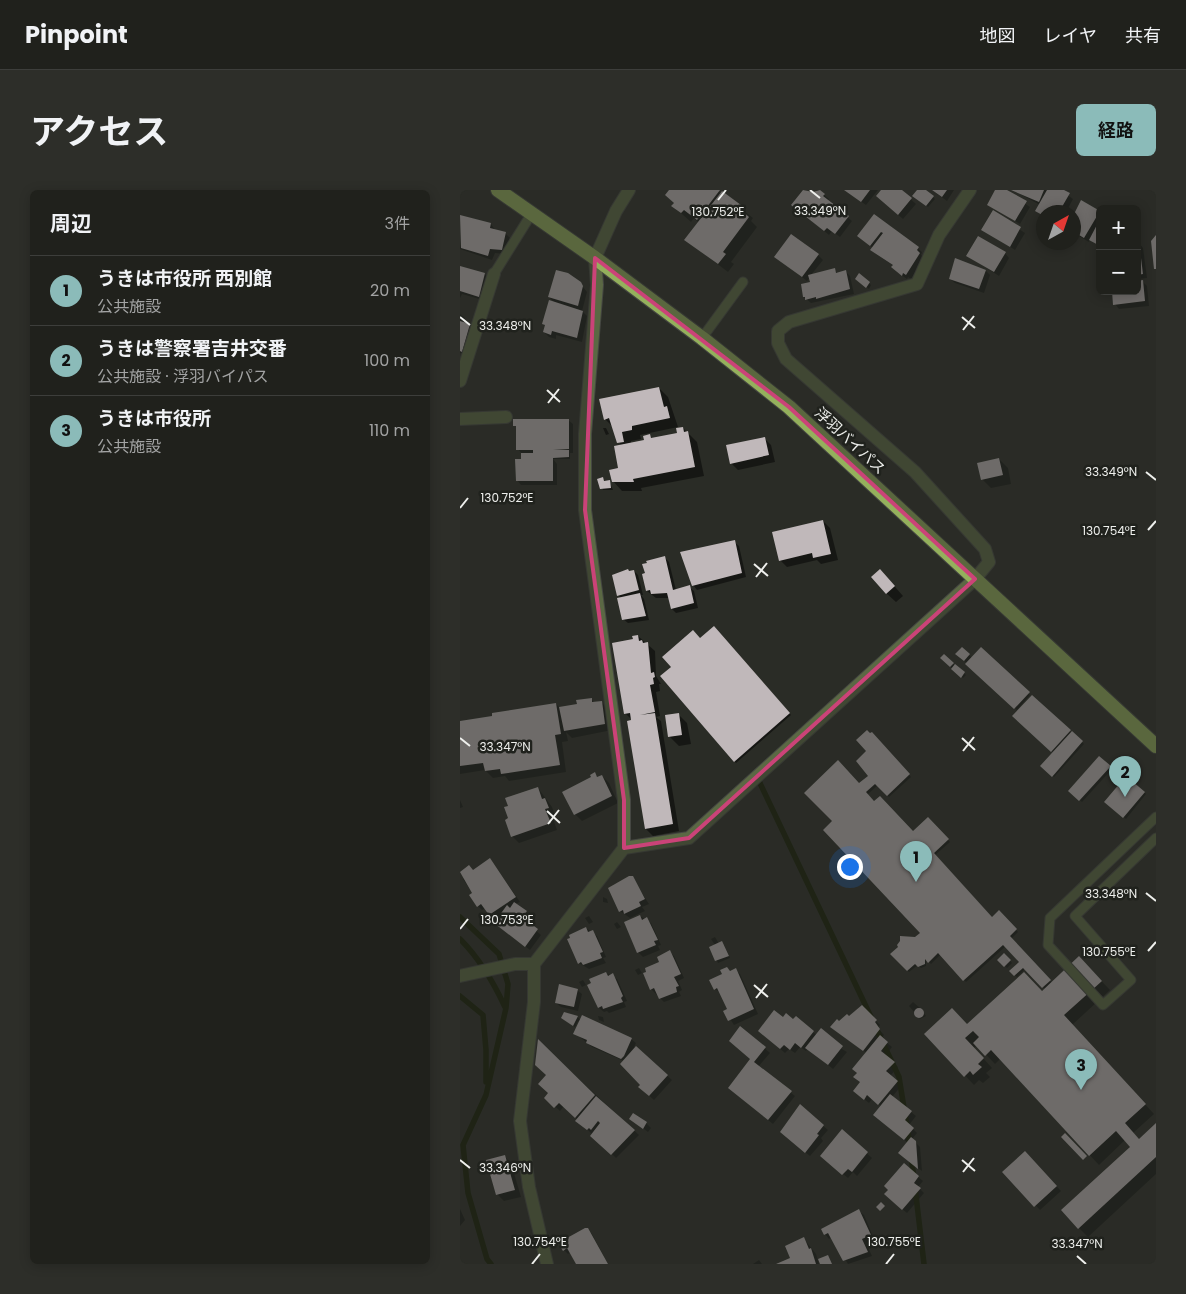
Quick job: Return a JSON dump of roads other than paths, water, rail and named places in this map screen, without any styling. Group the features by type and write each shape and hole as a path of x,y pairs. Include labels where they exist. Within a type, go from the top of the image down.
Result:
{"highway":[{"name":"浮羽バイパス","path":"498,190 595,258 702,338 789,407 1156,746"}],"street":[{"path":"548,1264 529,1187 520,1121 534,1002 534,964 624,848 624,800 585,510 585,434 597,285 595,258 616,211 629,190"},
{"path":"624,848 689,838 975,579 989,562 985,549 915,472 786,359 778,343 778,331 789,322 917,284 939,235 970,190"},
{"path":"460,382 494,274"},
{"path":"460,419 506,417"},
{"path":"460,976 515,964 534,964"}],"lane":[{"path":"494,274 532,213"},
{"path":"702,338 743,282"},
{"path":"1156,817 1050,918 1048,945 1103,1005 1131,980 1074,916 1156,838"}],"waterway":[{"path":"759,781 871,1017"},
{"path":"460,917 499,954 508,984 506,1008 486,1095 463,1145 468,1193 487,1259 491,1264"},
{"path":"460,939 486,971 505,1007"},
{"path":"460,996 483,1015 486,1082"},
{"path":"875,1026 899,1077 910,1145"},
{"path":"911,1157 914,1177"},
{"path":"915,1187 924,1264"}],"place":[{"name":"うきは警察署吉井交番","path":"1125,797"},
{"name":"うきは市役所 西別館","path":"916,882"},
{"name":"うきは市役所","path":"1081,1090"}]}
